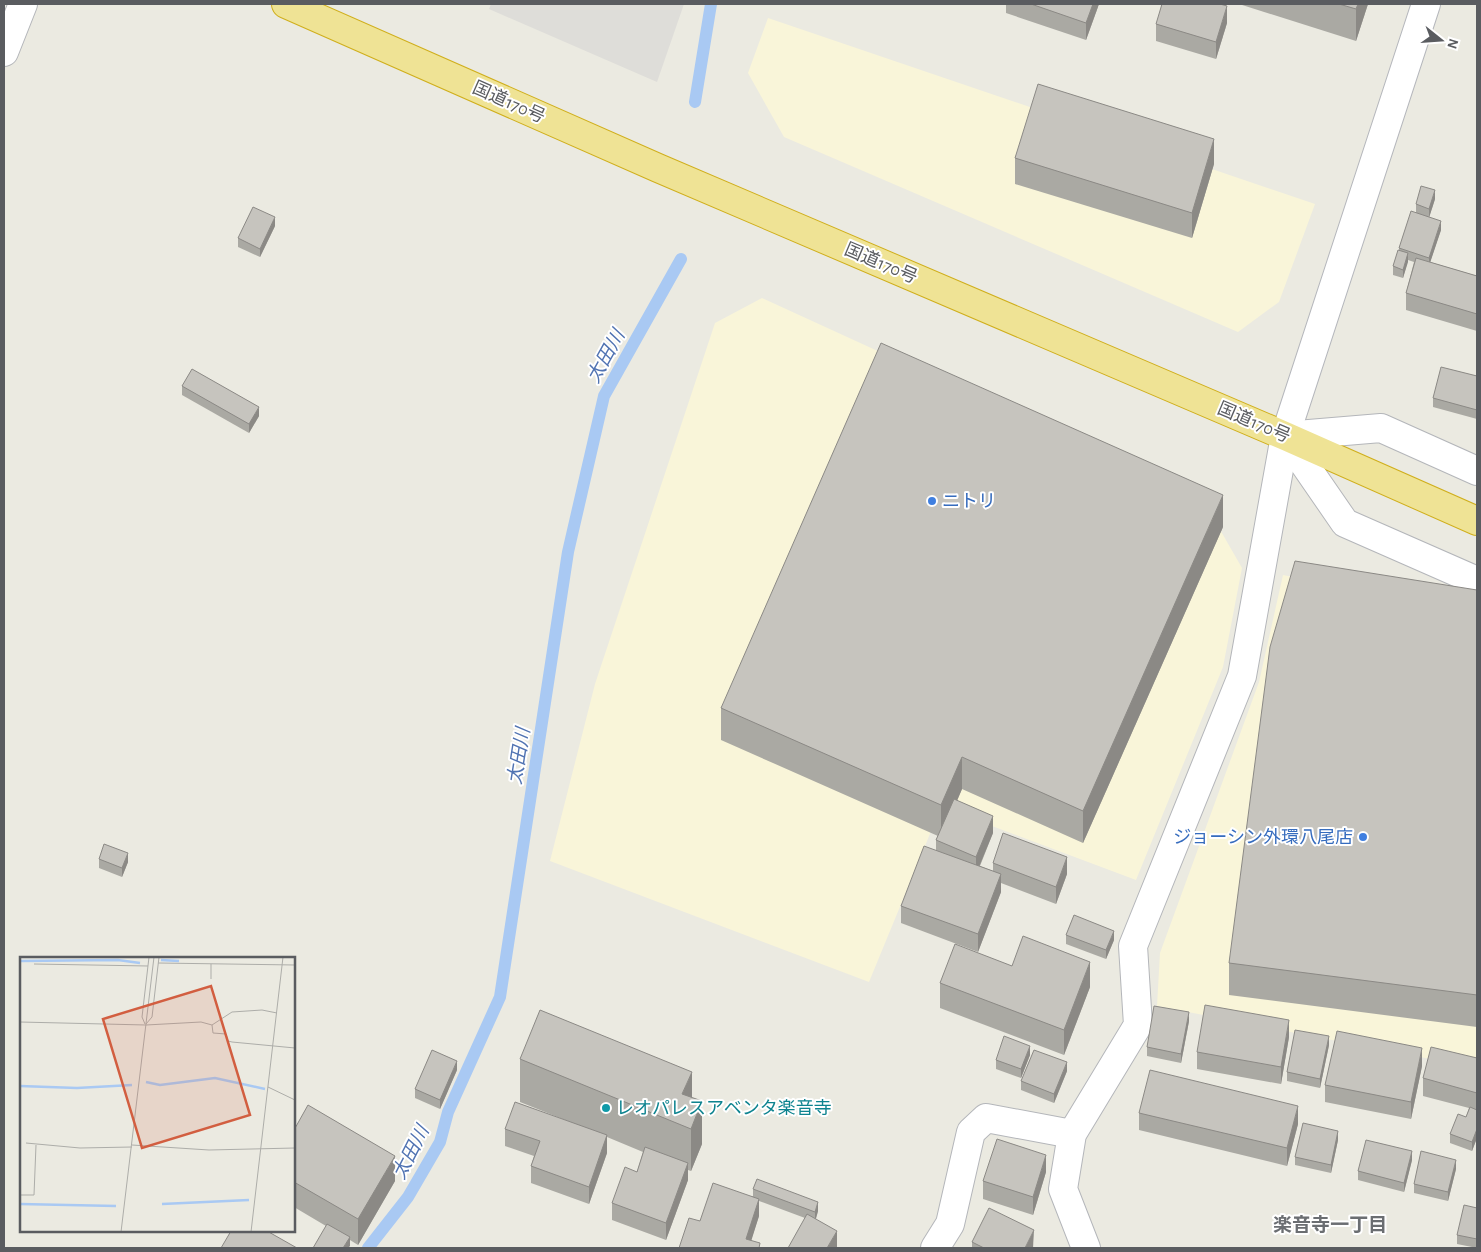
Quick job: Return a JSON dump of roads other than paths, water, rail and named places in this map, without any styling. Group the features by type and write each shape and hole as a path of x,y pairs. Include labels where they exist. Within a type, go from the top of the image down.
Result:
{"highway":[{"name":"国道170号","path":"286,4 658,168 1286,436 1477,521"}],"street":[{"path":"4,52 23,4"},
{"path":"1086,1248 1063,1189 1072,1134 1138,1025 1133,946 1242,676 1286,436 1426,4"},
{"path":"1286,436 1382,428 1477,471"},
{"path":"1286,436 1345,523 1477,582"},
{"path":"935,1248 950,1224 971,1132 986,1118 1072,1134"}],"waterway":[{"name":"太田川","path":"695,102 711,4"},
{"name":"太田川","path":"368,1248 408,1197 440,1142 448,1112 500,997 568,552 604,396 681,259"}],"place":[{"name":"ニトリ","path":"932,501"},
{"name":"ジョーシン外環八尾店","path":"1363,837"},
{"name":"レオパレスアベンタ楽音寺","path":"606,1108"}],"district":[{"name":"楽音寺一丁目","path":"1330,1224"}]}
